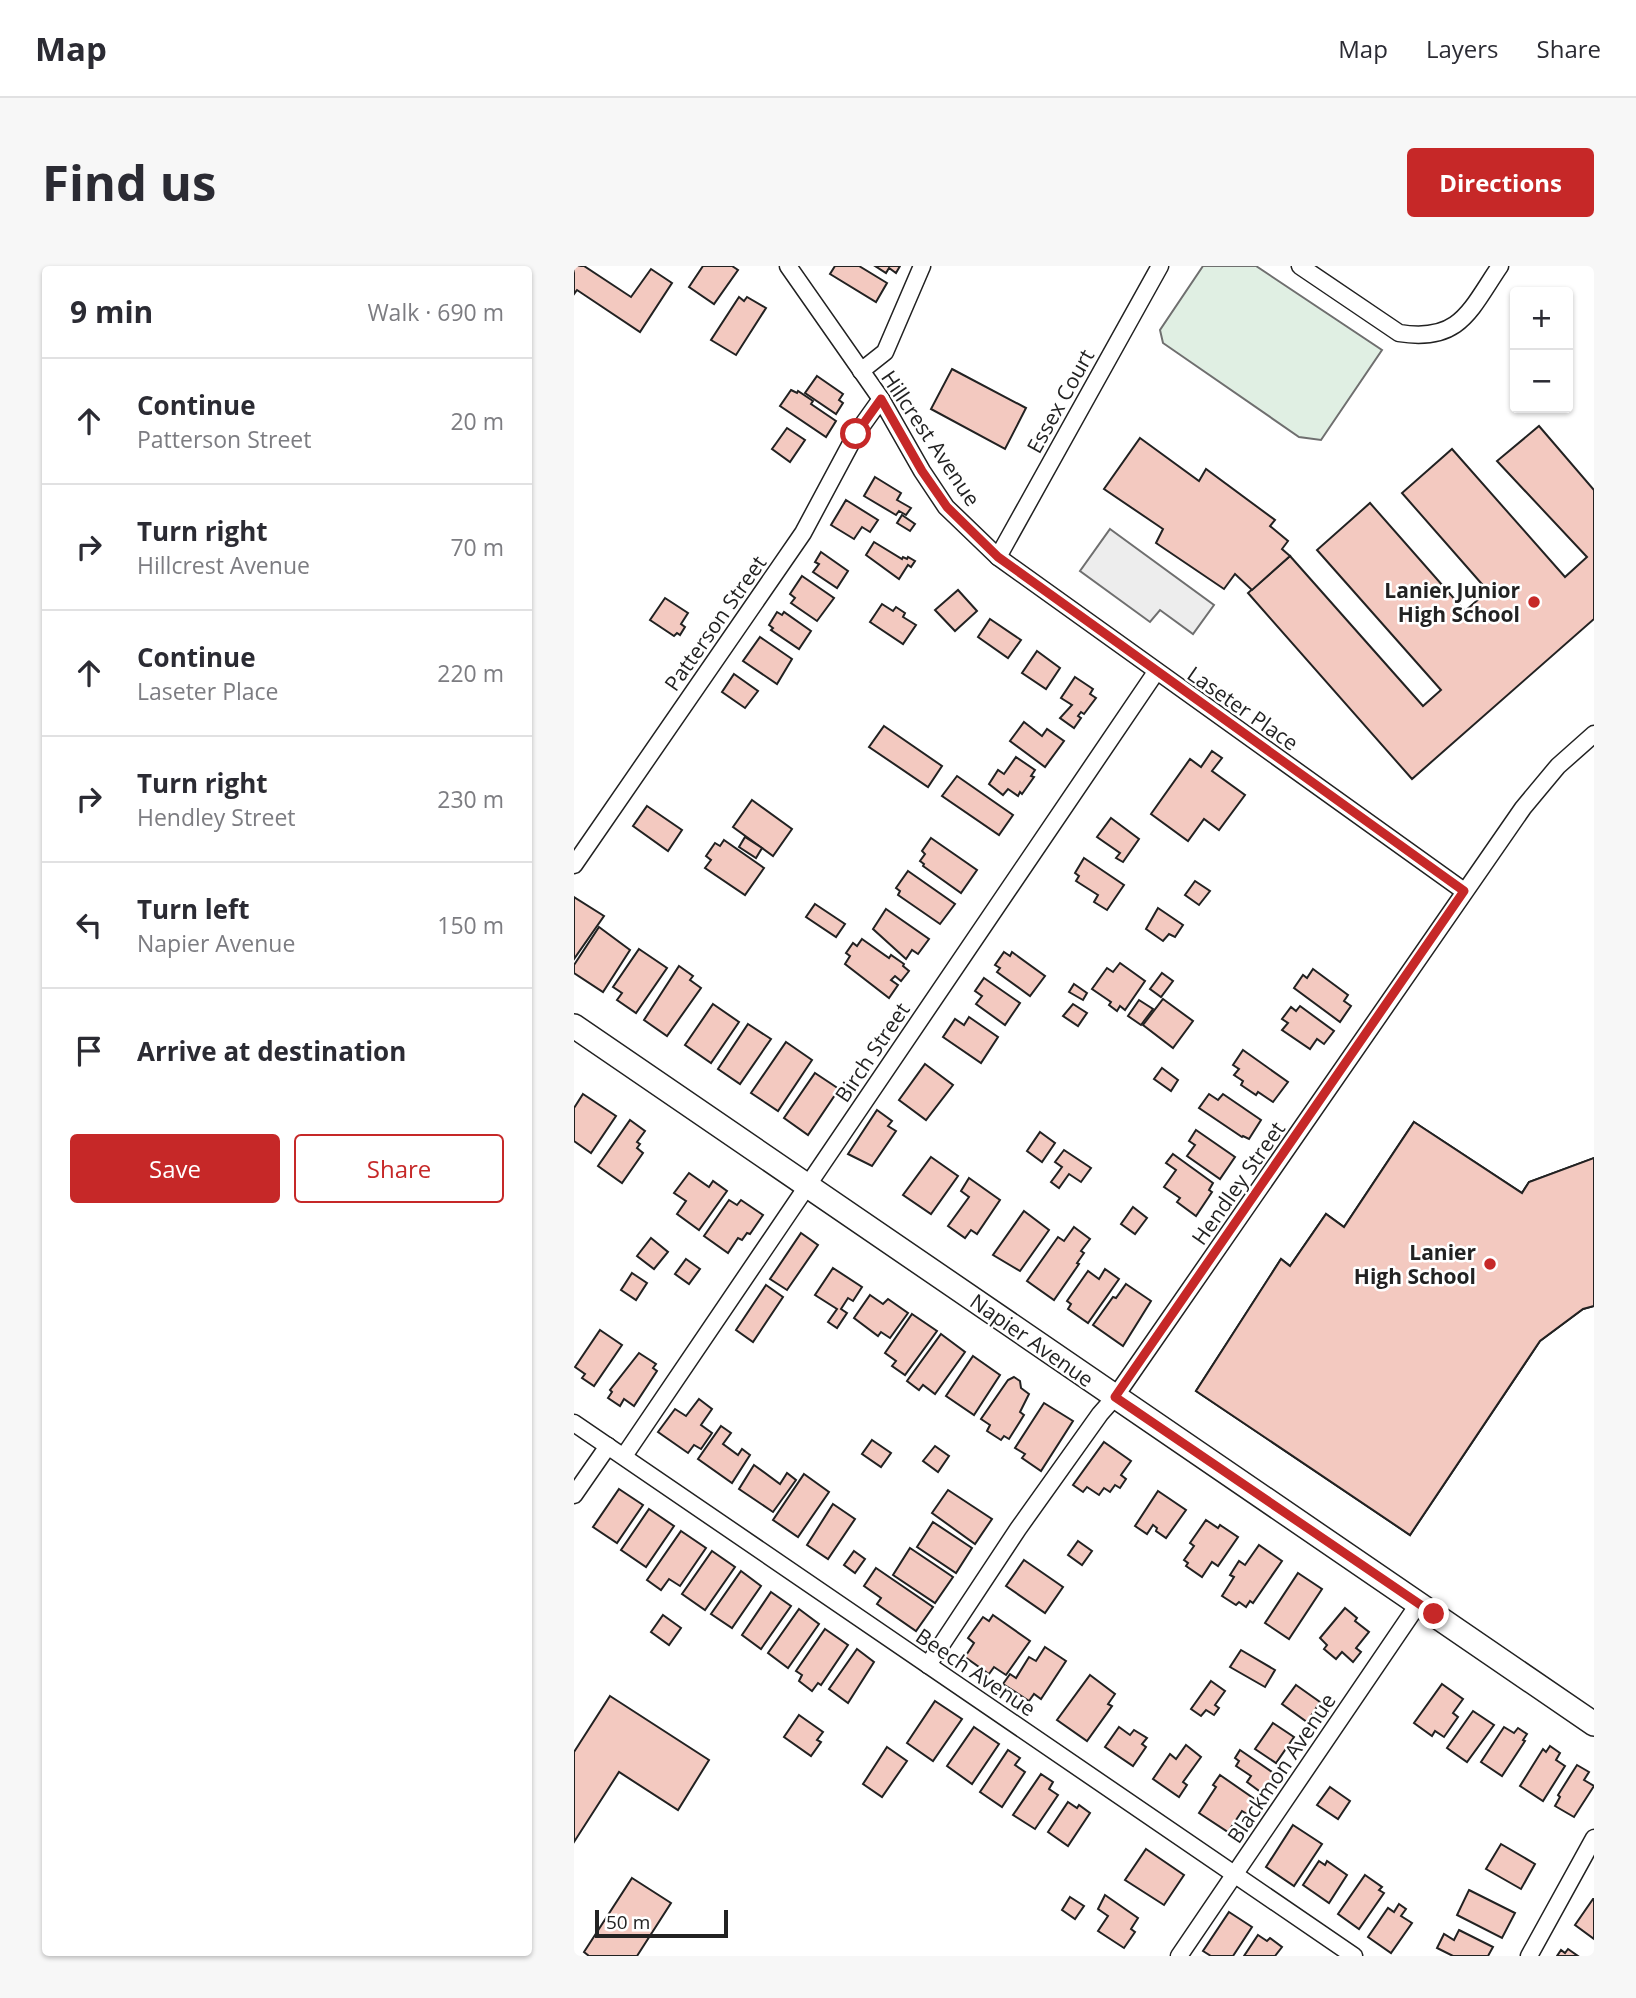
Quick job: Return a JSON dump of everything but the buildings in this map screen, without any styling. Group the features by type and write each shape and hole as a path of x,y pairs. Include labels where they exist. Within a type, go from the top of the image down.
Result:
{"street":[{"name":"Hillcrest Avenue","path":"789,266 881,399 922,471 947,507 998,557"},
{"path":"861,371 885,352 922,266"},
{"name":"Essex Court","path":"998,557 1160,266"},
{"path":"1300,266 1399,333 1418,336 1452,329 1471,310 1500,266"},
{"name":"Patterson Street","path":"574,865 803,533 856,434 881,399"},
{"name":"Laseter Place","path":"998,557 1464,891"},
{"name":"Birch Street","path":"624,1456 1156,672"},
{"name":"Hendley Street","path":"928,1665 1018,1530 1100,1414 1115,1397 1523,808 1558,766 1594,734"},
{"name":"Napier Avenue","path":"574,1026 1594,1724"},
{"name":"Beech Avenue","path":"574,1423 1354,1956"},
{"path":"574,1495 608,1447"},
{"name":"Blackmon Avenue","path":"1179,1956 1419,1603"},
{"path":"1529,1956 1594,1838"}],"green space":[{"path":"1203,266 1256,266 1382,350 1321,440 1299,437 1163,343 1160,330"}],"shaded area":[{"path":"1110,529 1214,605 1193,634 1160,610 1150,622 1080,571"}],"place":[{"name":"Lanier Junior High School","path":"1534,602"},
{"name":"Lanier High School","path":"1490,1264"}],"route":[{"path":"856,434 881,399 922,471 947,507 998,557 1464,891 1115,1397 1434,1614"}]}
